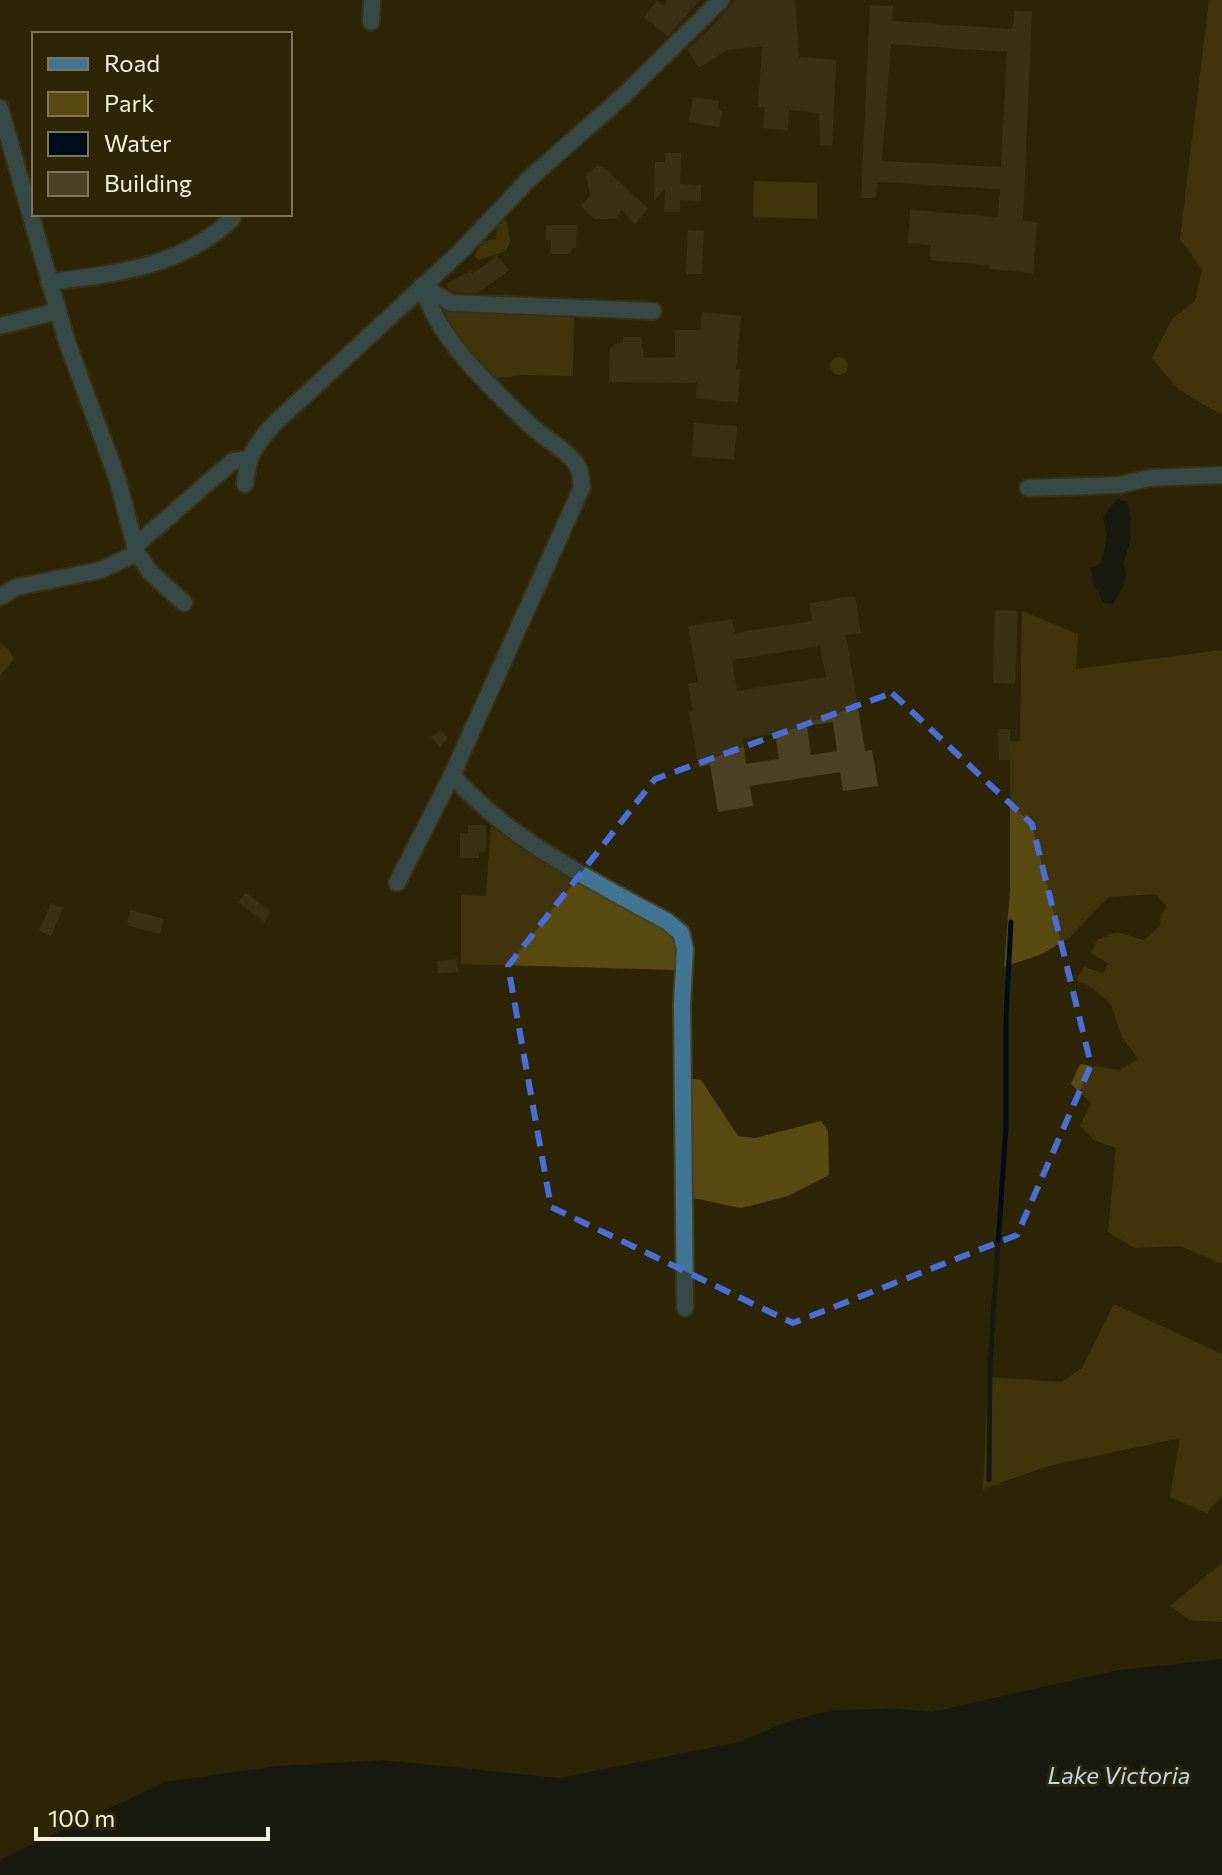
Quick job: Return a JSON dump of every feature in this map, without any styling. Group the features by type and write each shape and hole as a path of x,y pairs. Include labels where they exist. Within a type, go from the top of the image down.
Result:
{"street":[{"path":"371,22 372,0"},
{"path":"245,484 248,459 259,440 459,253 530,178 622,97 721,0"},
{"path":"0,108 49,282 117,478 136,549 150,572 184,603"},
{"path":"49,282 136,270 190,251 232,219"},
{"path":"422,286 451,303 653,311"},
{"path":"397,883 452,775 582,487 579,470 573,462 531,427 450,340 429,308 422,286"},
{"path":"0,326 58,311"},
{"path":"0,597 17,587 101,570 136,549 233,461 248,459"},
{"path":"1028,488 1119,485 1150,478 1222,475"},
{"path":"452,775 477,801 543,851 668,922 681,933 685,949 682,1004 685,1308"}],"highlighted area":[{"path":"892,693 1032,824 1091,1065 1017,1235 793,1323 551,1207 508,966 655,779"}],"green space":[{"path":"1209,0 1222,0 1222,415 1178,389 1152,358 1172,319 1195,301 1202,269 1180,239"},
{"path":"754,181 817,183 817,219 753,217"},
{"path":"501,219 507,220 510,242 506,251 479,260 474,255 484,241 496,239 497,223"},
{"path":"435,301 574,313 573,376 523,375 490,379 455,339"},
{"path":"839,357 848,366 839,375 830,366"},
{"path":"1022,611 1078,634 1076,669 1222,650 1222,1264 1180,1246 1135,1248 1108,1232 1116,1148 1094,1140 1080,1126 1091,1103 1071,1084 1080,1064 1120,1070 1138,1059 1122,1037 1111,1005 1094,989 1076,980 1084,967 1103,973 1108,963 1091,953 1097,940 1117,932 1144,940 1160,926 1161,914 1167,907 1156,894 1109,897 1069,938 1042,954 1004,967 1010,890 1010,742 1020,741"},
{"path":"0,643 14,659 0,676"},
{"path":"491,825 572,879 678,938 677,970 461,964 461,895 486,896"},
{"path":"687,1078 701,1080 738,1136 755,1138 821,1121 828,1131 829,1175 788,1196 741,1208 693,1198"},
{"path":"1114,1304 1222,1354 1222,1496 1207,1513 1170,1497 1180,1438 1048,1466 983,1489 988,1377 1062,1382 1082,1368"},
{"path":"1222,1563 1222,1622 1190,1620 1170,1606"}],"water":[{"path":"1117,499 1127,501 1131,532 1123,562 1125,579 1113,604 1104,603 1093,584 1091,568 1101,563 1107,539 1103,517"},
{"name":"Lake Victoria","path":"1222,1659 1222,1875 0,1875 0,1860 165,1782 277,1766 384,1760 559,1778 739,1742 787,1722 828,1711 891,1708 932,1712 1118,1670"}],"building":[{"path":"667,0 700,0 668,36 644,17 657,1 663,6"},
{"path":"735,0 795,0 799,57 836,60 832,146 820,145 819,113 789,110 788,130 763,128 765,108 758,107 762,47 729,49 699,68 687,49 710,29"},
{"path":"870,5 893,6 892,21 1008,29 1013,28 1014,11 1032,12 1023,221 1037,223 1033,273 989,269 989,265 930,260 931,245 908,243 910,210 998,217 1000,189 881,182 877,183 876,198 861,198","holes":["891,44 1007,52 1001,167 882,161"]},
{"path":"693,97 719,101 717,110 722,111 719,127 689,122"},
{"path":"665,153 681,153 680,184 701,185 701,201 680,200 680,212 664,212 665,189 654,201 655,162 665,162"},
{"path":"597,166 603,167 648,208 635,224 622,210 615,219 595,219 581,206 590,196 586,174"},
{"path":"546,225 577,225 576,248 571,248 571,254 551,254 551,240 546,240"},
{"path":"688,230 704,231 702,274 686,274"},
{"path":"497,256 509,270 478,293 449,289 446,284 470,271 472,274"},
{"path":"702,312 741,316 736,369 740,369 738,402 696,399 697,383 609,382 610,349 615,344 623,343 623,337 641,337 644,358 675,357 675,330 700,330"},
{"path":"694,423 737,426 734,460 692,456"},
{"path":"855,596 861,633 846,635 865,751 872,750 878,786 843,791 840,772 750,786 753,806 718,812 710,765 699,767 689,712 693,711 688,684 698,682 688,626 732,619 735,633 812,621 810,603","holes":["820,646 826,677 737,691 732,660","833,722 837,751 811,755 807,726","775,734 779,759 746,764 743,738"]},
{"path":"995,610 1018,611 1015,684 993,683"},
{"path":"998,729 1010,729 1011,760 999,760"},
{"path":"440,730 448,738 440,747 431,738"},
{"path":"468,825 486,825 486,852 479,852 479,858 460,858 460,833 468,833"},
{"path":"246,893 271,912 264,922 238,902"},
{"path":"51,903 63,908 51,936 39,931"},
{"path":"130,910 164,919 160,934 127,925"},
{"path":"457,959 458,972 438,973 437,961"}],"waterway":[{"path":"989,1480 990,1365 1006,1126 1006,1019 1011,922"}]}
